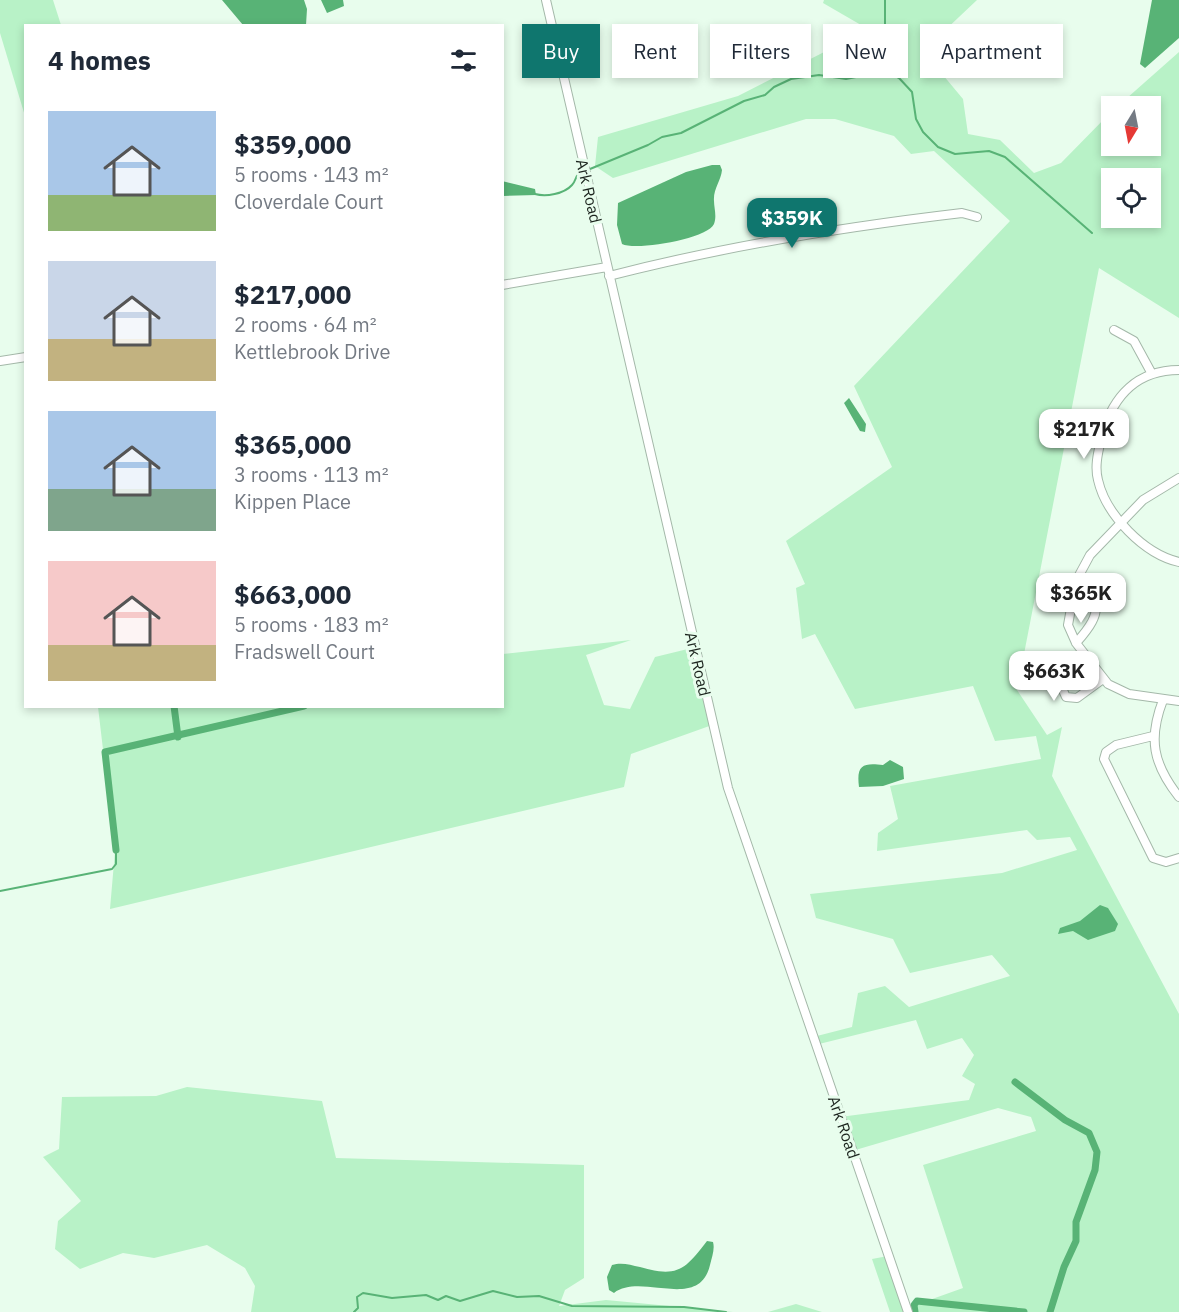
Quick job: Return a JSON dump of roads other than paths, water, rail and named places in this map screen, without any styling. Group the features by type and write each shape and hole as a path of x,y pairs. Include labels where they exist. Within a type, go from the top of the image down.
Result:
{"street":[{"name":"Ark Road","path":"546,0 728,788 908,1312"},
{"path":"609,276 679,258 812,232 962,213 977,217"},
{"path":"504,285 607,267"},
{"path":"1114,330 1134,341 1152,374"},
{"path":"0,361 24,357"},
{"path":"1179,370 1152,374 1132,383 1117,399 1099,446 1096,471 1106,501 1121,521 1152,550 1179,562"},
{"path":"1179,478 1143,500 1086,560 1075,587 1068,625 1076,643 1102,679 1122,692 1179,701"},
{"path":"1075,587 1092,600 1094,607 1091,627 1076,643"},
{"path":"1092,665 1064,683 1062,688 1065,697 1077,698 1102,679"},
{"path":"1163,700 1156,718 1153,736 1159,764 1179,796"},
{"path":"1153,736 1116,745 1106,752 1104,759 1153,858 1166,862 1179,858"}],"waterway":[{"path":"885,0 885,24"},
{"path":"590,169 662,137 681,133 744,101 765,95 774,87 791,79 819,75 846,79 886,71 899,78 912,92 916,119 923,132 938,147 955,154 989,151 1005,157 1092,233"},
{"path":"535,194 560,193 573,184 579,173"},
{"path":"174,708 178,737"},
{"path":"116,850 105,752 295,708"},
{"path":"0,891 112,869 116,864 116,850"},
{"path":"1015,1082 1065,1120 1089,1133 1097,1152 1095,1170 1076,1222 1076,1241 1064,1267 1050,1312"},
{"path":"354,1312 358,1308 357,1297 363,1293 392,1298 426,1295 438,1300 446,1296 460,1301 493,1291 517,1297 539,1296 572,1306 684,1307 726,1312"},
{"path":"915,1312 914,1305 917,1301 1024,1312"}]}
